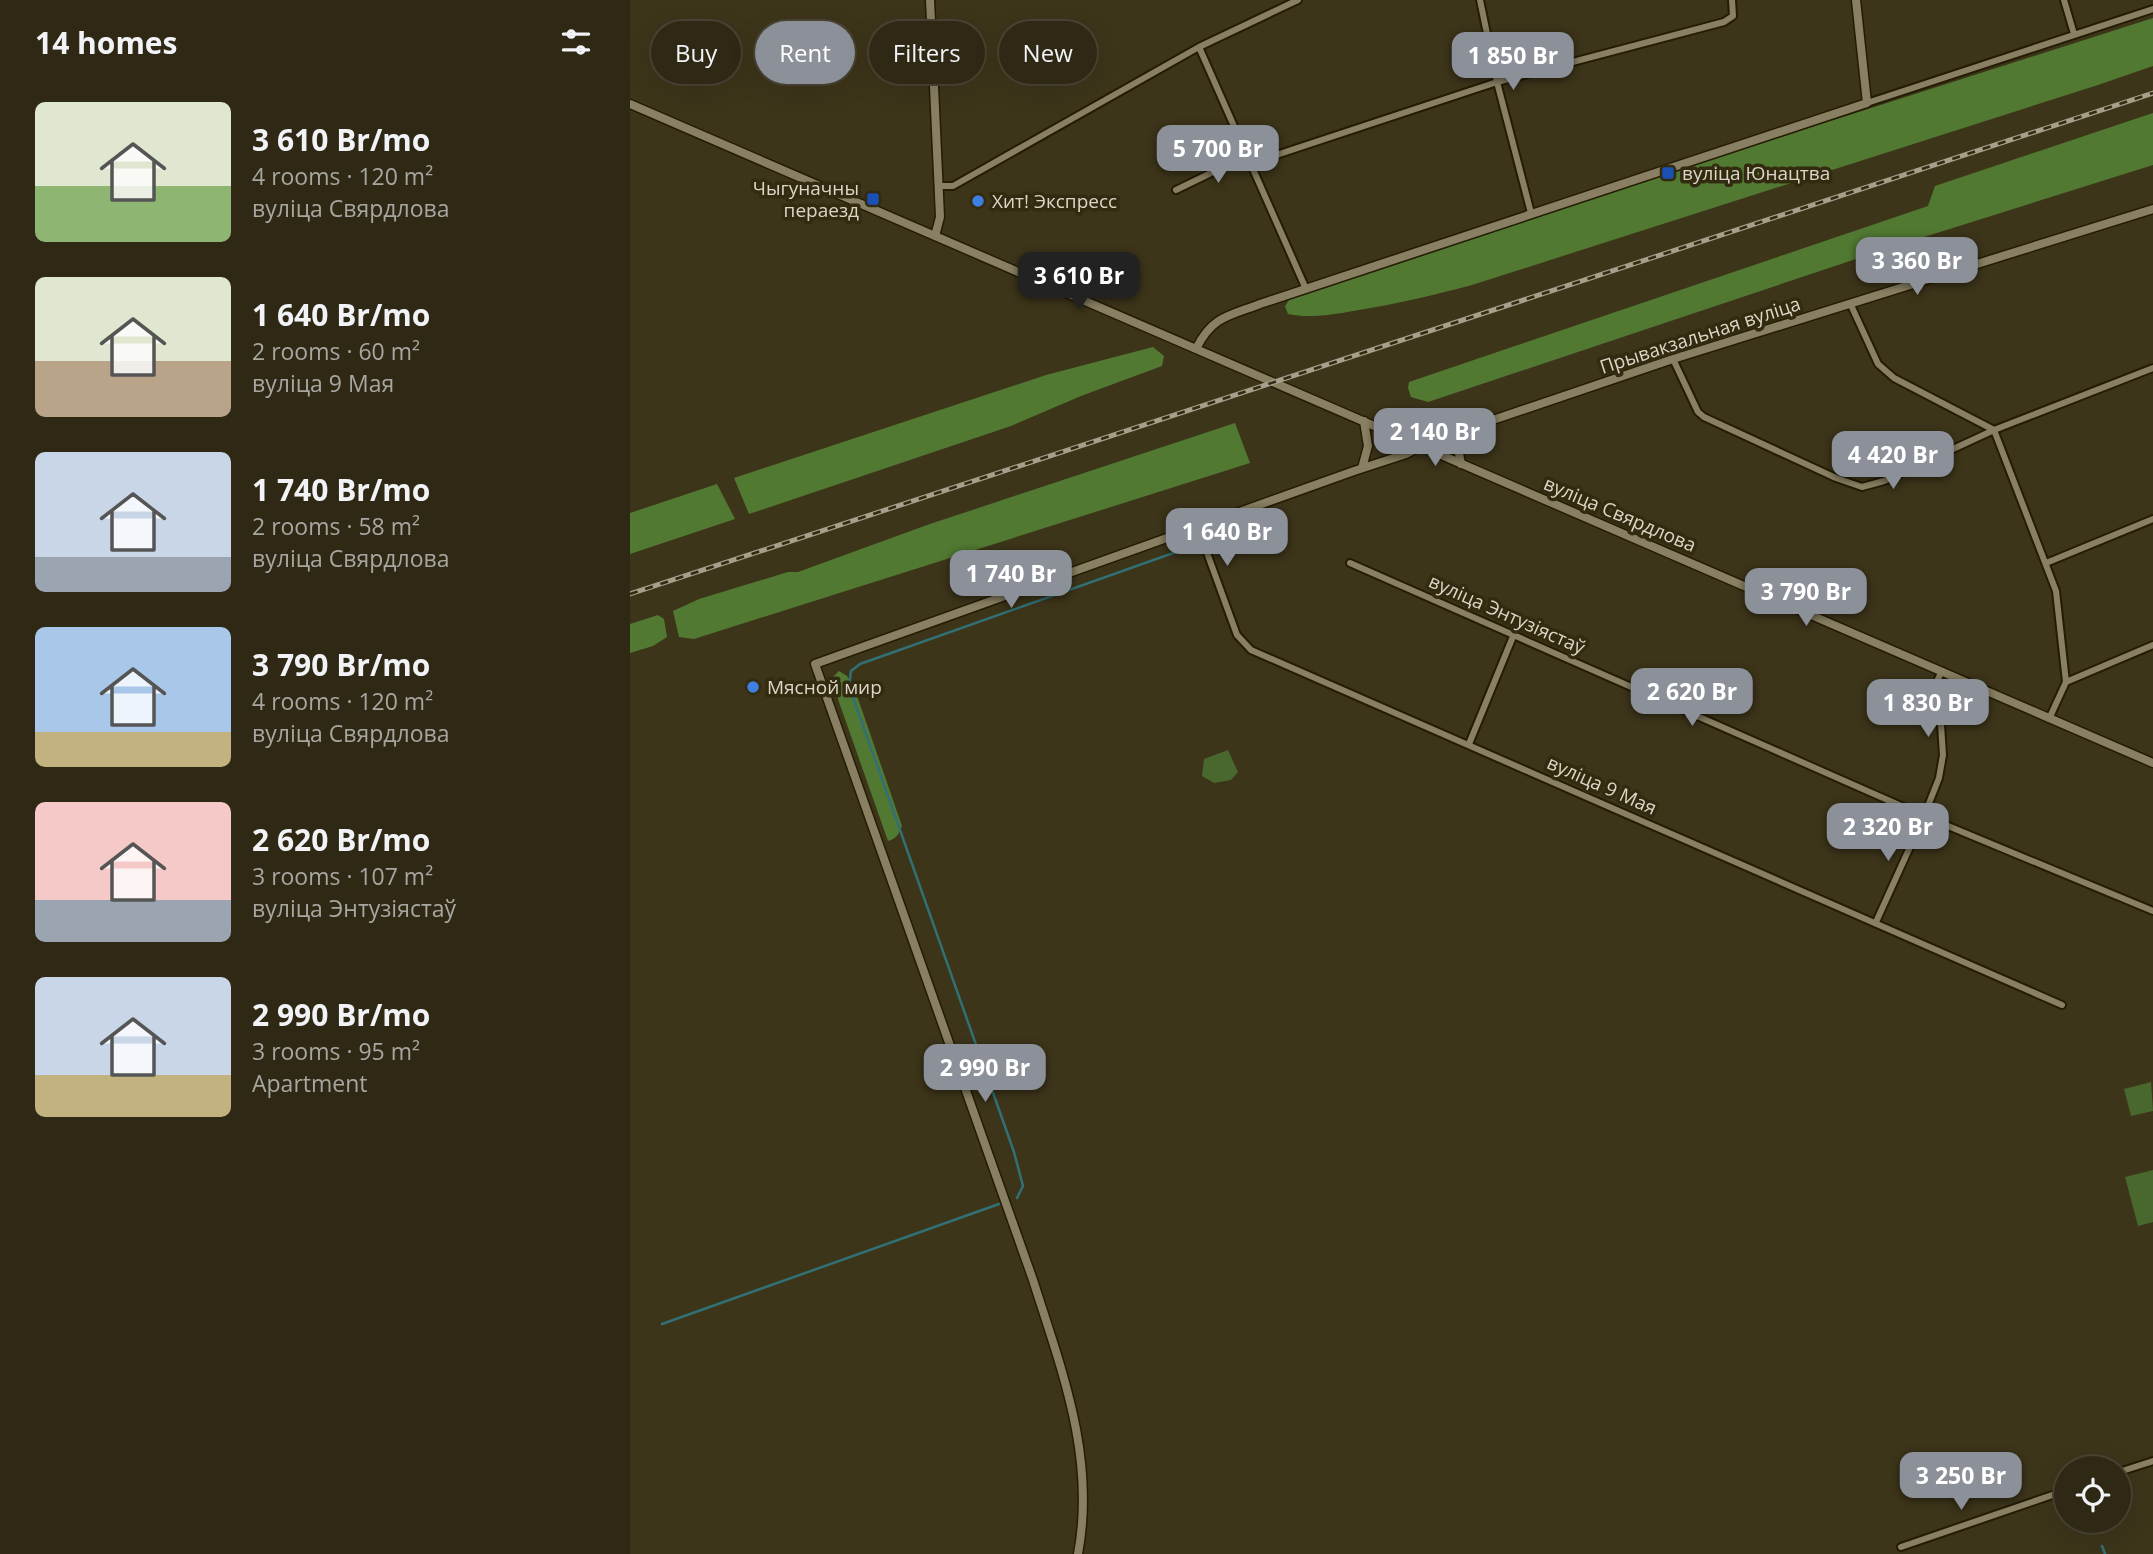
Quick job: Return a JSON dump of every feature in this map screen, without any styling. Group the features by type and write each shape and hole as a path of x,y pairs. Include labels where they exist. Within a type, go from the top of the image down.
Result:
{"street":[{"path":"930,0 940,217 935,236"},
{"path":"939,186 953,186 1199,47 1298,0"},
{"path":"1480,0 1497,82 1531,213"},
{"path":"1252,163 1497,82 1724,22 1733,16 1732,0"},
{"path":"1856,0 1867,103"},
{"path":"2064,0 2074,34"},
{"path":"1197,347 1208,328 1218,320 1531,213 2153,9"},
{"path":"1199,47 1306,289"},
{"name":"вуліца Свярдлова","path":"630,104 1197,347 2153,763"},
{"path":"1176,190 1248,155"},
{"name":"Прывакзальная вуліца","path":"1420,446 1673,359 2153,209"},
{"path":"1850,303 1878,364 1894,378 1994,430 2056,591 2066,682 2049,719"},
{"path":"1673,359 1698,412 1704,418 1836,478 1862,487 1884,481 1994,430 2153,368"},
{"path":"1362,468 1368,446 1364,421"},
{"path":"1461,432 1457,442 1461,464"},
{"path":"1078,1554 1084,1498 1083,1461 1059,1363 1033,1280 815,664 1406,454 1420,446"},
{"path":"2046,563 2153,519"},
{"name":"вуліца 9 Мая","path":"1198,528 1237,635 1251,650 2062,1005"},
{"name":"вуліца Энтузіястаў","path":"1350,563 1924,816 2153,911"},
{"path":"1469,744 1514,634"},
{"path":"2066,682 2153,645"},
{"path":"1876,922 1939,778 1943,755 1938,679 1942,671"},
{"path":"2131,1468 2153,1461"},
{"path":"1901,1547 2054,1494"}],"green space":[{"path":"2153,18 2153,66 2098,85 1472,285 1341,313 1305,316 1288,314 1285,306 1289,300 1821,124"},
{"path":"2153,113 2153,165 1889,248 1428,402 1411,397 1409,382 1928,206 1935,186"},
{"path":"1153,347 1164,356 1162,366 1011,426 749,514 734,478 1046,375"},
{"path":"1235,423 1250,463 694,639 679,637 673,611 699,599 788,572 798,572 927,525"},
{"path":"717,484 735,519 630,554 630,513"},
{"path":"658,615 664,619 667,637 653,646 630,653 630,624"},
{"path":"839,671 847,676 854,687 902,826 897,836 888,841 832,678"},
{"path":"1228,750 1238,772 1231,780 1214,783 1202,776 1204,759"},
{"path":"2151,1082 2153,1111 2131,1116 2124,1089"},
{"path":"2153,1170 2153,1222 2138,1226 2125,1177"}],"waterway":[{"path":"1017,1198 1023,1186 1014,1152 849,686 851,671 860,664 1193,546"},
{"path":"662,1324 999,1204"},
{"path":"2102,1546 2105,1554"}],"railway":[{"path":"630,594 2153,93"}],"place":[{"name":"вуліца Юнацтва","path":"1668,173"},
{"name":"Чыгуначны пераезд","path":"873,199"},
{"name":"Хит! Экспресс","path":"978,201"},
{"name":"Мясной мир","path":"753,687"}]}
